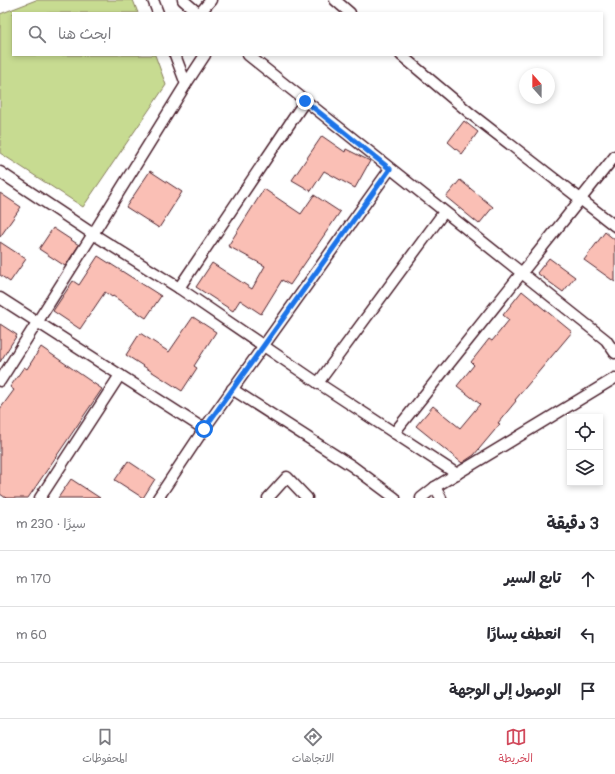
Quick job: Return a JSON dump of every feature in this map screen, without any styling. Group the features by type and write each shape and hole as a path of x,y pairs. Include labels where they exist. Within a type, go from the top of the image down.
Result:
{"street":[{"path":"153,0 158,12"},
{"path":"183,0 198,12"},
{"path":"200,12 211,0"},
{"path":"335,0 349,12"},
{"path":"175,56 186,84"},
{"path":"0,381 204,56"},
{"path":"249,56 606,340 615,353"},
{"path":"401,56 470,114 615,226"},
{"path":"179,288 305,101"},
{"path":"394,433 615,156"},
{"path":"158,498 232,389 390,169"},
{"path":"0,172 93,234 179,288 318,383 457,474"},
{"path":"318,383 444,212"},
{"path":"0,298 204,429"},
{"path":"40,498 120,375"},
{"path":"421,498 435,487 615,378"},
{"path":"232,389 352,466 395,498"},
{"path":"268,498 287,477 307,498"},
{"path":"435,487 441,498"}],"green space":[{"path":"36,0 133,0 138,12 12,12 12,56 155,56 166,85 83,207 0,153 0,14"}],"building":[{"path":"464,121 478,132 462,154 448,142"},
{"path":"322,136 345,152 346,149 370,161 355,188 324,171 311,191 292,180"},
{"path":"150,171 182,192 159,228 126,207"},
{"path":"460,180 493,207 479,224 446,197"},
{"path":"264,189 301,214 314,195 340,212 290,285 282,280 261,314 240,300 233,311 196,287 212,263 252,289 265,266 228,246"},
{"path":"0,193 21,207 0,237"},
{"path":"53,228 79,245 65,266 39,249"},
{"path":"605,232 615,240 615,282 584,260"},
{"path":"0,242 26,259 10,282 0,275"},
{"path":"98,256 161,296 146,318 105,292 80,329 53,311 73,281 79,285"},
{"path":"549,258 575,277 563,292 537,273"},
{"path":"522,291 572,332 515,400 516,401 498,423 500,424 474,455 462,463 416,426 433,406 460,428 480,404 457,386 474,365 471,362 489,339 492,341 509,320 503,315"},
{"path":"193,317 216,332 194,366 197,368 182,391 126,355 140,333 169,352"},
{"path":"0,324 17,335 0,362"},
{"path":"41,347 102,389 28,498 6,498 0,494 0,409 14,390 10,387 24,367 27,369"},
{"path":"128,461 155,479 143,498 115,480"},
{"path":"71,479 100,498 58,498"}],"route":[{"path":"204,429 390,169 305,101"}]}
